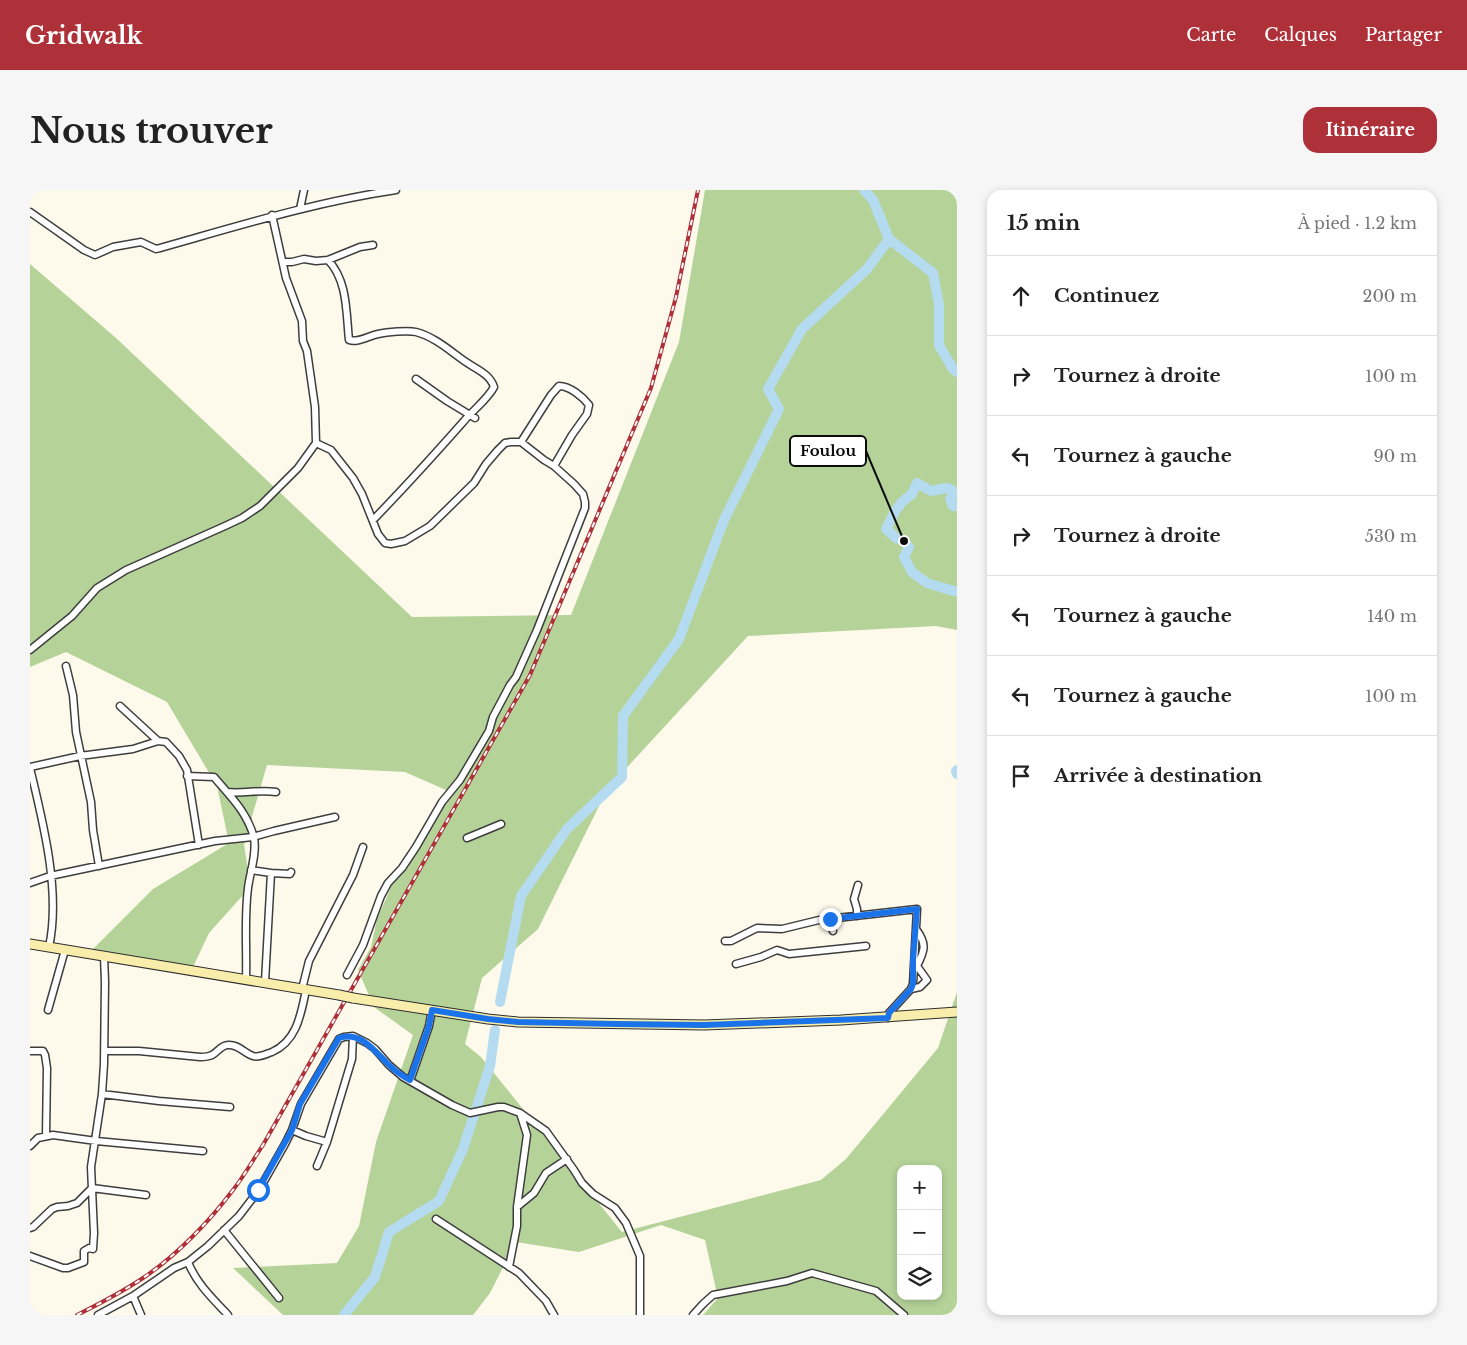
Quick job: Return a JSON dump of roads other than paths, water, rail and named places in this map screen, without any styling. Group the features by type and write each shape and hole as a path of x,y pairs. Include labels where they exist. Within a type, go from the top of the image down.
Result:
{"street":[{"path":"300,209 304,190"},
{"path":"30,212 84,250 95,255 113,247 141,242 156,249 300,209 368,194 396,190"},
{"path":"30,650 72,616 97,588 112,577 242,518 260,506 298,468 316,443 315,407 302,321 286,278 284,262 272,216"},
{"path":"284,262 304,259 328,260 360,247 373,245"},
{"path":"328,260 340,275 348,310 349,340 354,342 379,334 415,332 451,350 485,374 494,387 473,416 373,520"},
{"path":"416,379 447,401 473,416"},
{"path":"521,442 551,395 559,386 565,386 585,400 589,405 587,414 554,466"},
{"path":"316,443 330,450 353,478 362,494 378,534 385,543 391,544 405,541 430,526 474,483 493,455 505,444 511,442 521,442 554,466 583,494 585,502 585,508 537,630 516,677 493,718 489,731 460,780 442,802 416,847 402,868 388,884 381,896 363,945 347,974"},
{"path":"66,666 73,695 80,756 91,802 99,866"},
{"path":"120,706 158,741"},
{"path":"49,947 53,927 50,876 44,832 30,768 80,756 132,749 158,741 166,742 179,756 187,770 199,845"},
{"path":"188,776 214,778 240,807 253,837 255,849 250,870 245,935 246,980"},
{"path":"227,792 238,794 266,790 276,792"},
{"path":"30,883 50,876 215,841 253,837 335,817"},
{"path":"467,838 502,824"},
{"path":"104,1051 139,1051 200,1057 214,1054 223,1046 228,1045 235,1046 254,1056 264,1055 276,1050 287,1042 300,1019 309,960 353,875 363,847"},
{"path":"250,870 290,874 291,872"},
{"path":"265,982 271,873"},
{"path":"857,916 854,899 858,885"},
{"path":"725,942 757,928 782,929 827,920 917,909 913,984 911,989 889,1013 888,1018"},
{"path":"827,920 833,931"},
{"path":"911,989 920,986 927,980 917,966 923,954 924,946 921,936 916,929"},
{"path":"30,944 353,998 518,1022 704,1025 888,1018 957,1012"},
{"path":"736,964 777,950 789,954 866,946"},
{"path":"48,1010 65,950"},
{"path":"30,1256 63,1268 84,1262 84,1251 89,1248 93,1249 91,1167 102,1094 104,956"},
{"path":"410,1080 429,1026 432,1010"},
{"path":"317,1166 327,1142 352,1059 353,1036"},
{"path":"98,1315 133,1296 174,1268 188,1262 208,1246 239,1216 258,1190 292,1130 300,1104 339,1038 353,1036 371,1046 389,1065 410,1080 452,1105 470,1113 504,1107 520,1113 546,1131 582,1183 593,1194 615,1208 626,1223 640,1256 640,1315"},
{"path":"30,1051 43,1051 46,1055 46,1136"},
{"path":"102,1094 230,1107"},
{"path":"509,1267 517,1226 517,1207 527,1135 520,1113"},
{"path":"292,1130 327,1142"},
{"path":"30,1146 38,1138 53,1134 96,1141 203,1151"},
{"path":"517,1207 534,1193 546,1173 567,1159"},
{"path":"92,1188 146,1195"},
{"path":"30,1228 52,1209 77,1203 92,1188"},
{"path":"436,1219 519,1273 546,1301 554,1315"},
{"path":"224,1230 279,1298"},
{"path":"188,1262 201,1285 228,1315"},
{"path":"693,1315 714,1295 812,1273 876,1291 904,1315"},
{"path":"133,1296 141,1315"}],"waterway":[{"path":"864,190 873,200 889,239 933,273 939,305 939,345 953,369 957,372"},
{"path":"500,1002 521,896 567,829 622,777 623,716 679,639 724,520 779,409 768,389 802,329 867,269 889,239"},
{"path":"957,506 953,506 950,499 953,495 952,490 947,488 931,491 917,483 912,494 896,510 886,529 896,538 904,541 909,547 904,557 912,572 927,583 957,592"},
{"path":"957,770 957,774"},
{"path":"344,1315 375,1277 389,1232 439,1201 463,1149 490,1066 495,1030"}],"railway":[{"path":"77,1315 127,1288 168,1259 203,1226 237,1185 263,1145 530,675 651,388 676,297 698,190"}],"place":[{"name":"Foulou","path":"904,541"}]}
